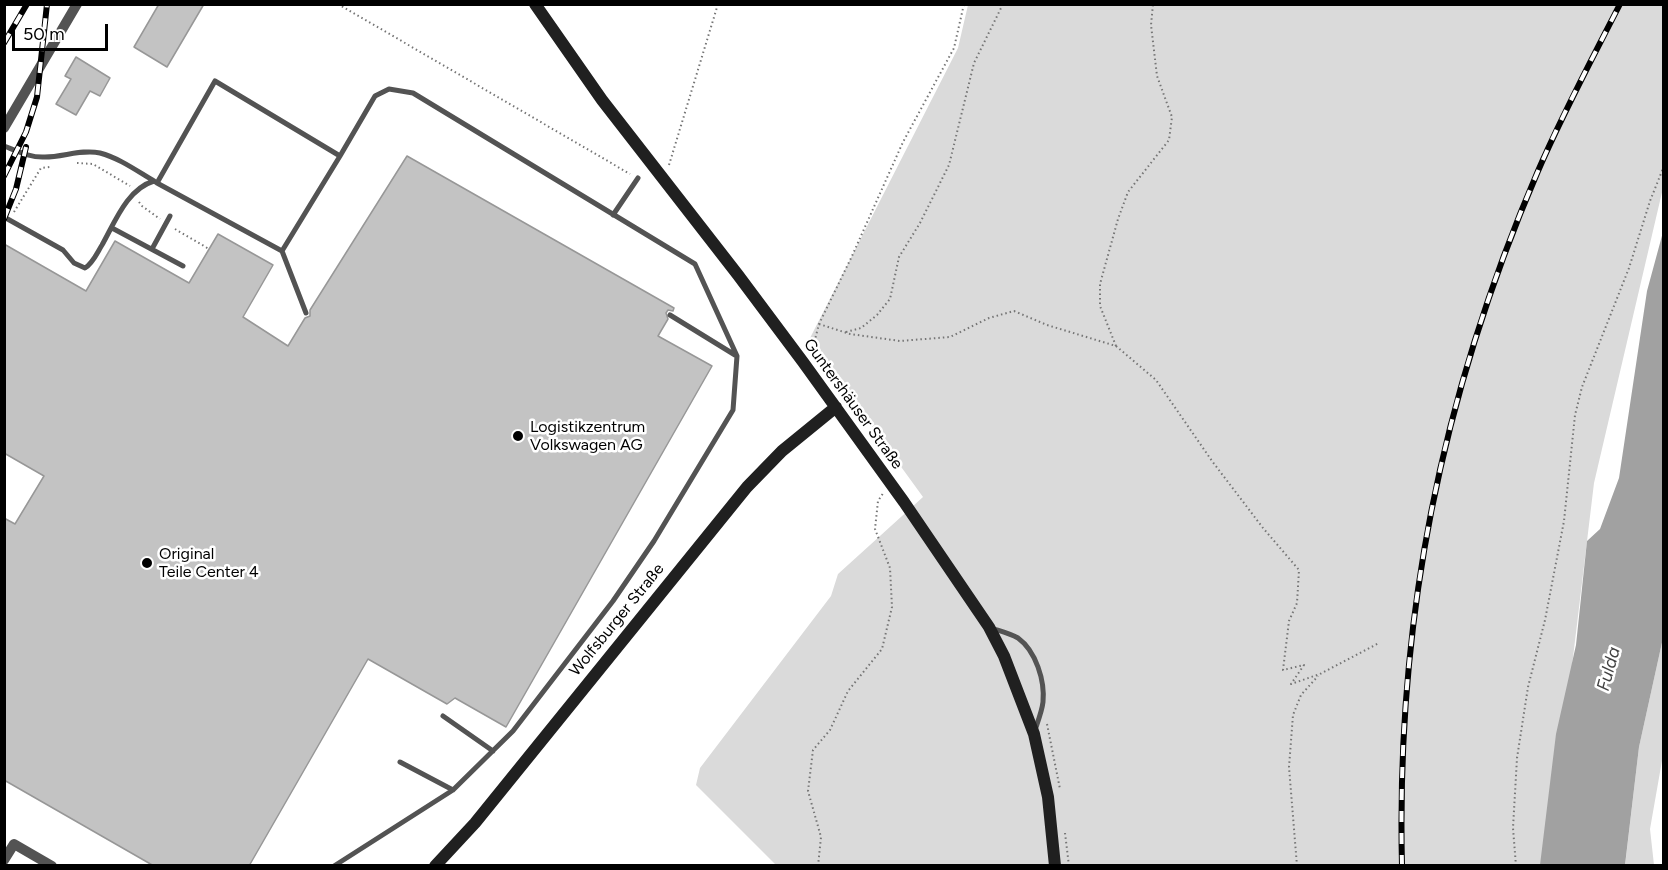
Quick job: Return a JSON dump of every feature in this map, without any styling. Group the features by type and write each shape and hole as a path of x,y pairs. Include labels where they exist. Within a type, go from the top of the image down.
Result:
{"street":[{"path":"4,128 77,4"},
{"name":"Guntershäuser Straße","path":"535,4 595,90 738,275 836,407 989,627 1004,656 1034,734 1047,797 1055,866"},
{"name":"Wolfsburger Straße","path":"435,866 475,823 747,487 782,451 836,407"},
{"path":"4,860 14,844 52,866"}],"lane":[{"path":"156,182 216,81 340,156"},
{"path":"282,251 375,96 389,89 400,90 413,93 694,264 737,356 732,410 654,541 613,601 513,731 453,790 334,866"},
{"path":"4,146 24,154 44,157 85,152 99,153 115,159 282,251 306,313"},
{"path":"613,215 638,178"},
{"path":"7,218 63,250 74,263 85,268 96,256 134,192 145,183 156,182"},
{"path":"152,249 170,216"},
{"path":"112,228 183,266"},
{"path":"670,315 737,356"},
{"path":"989,627 1009,633 1020,640 1036,663 1042,682 1043,703 1034,734"},
{"path":"442,716 494,751"},
{"path":"400,762 453,790"}],"path":[{"path":"338,4 638,178"},
{"path":"659,174 671,164 717,4"},
{"path":"813,354 819,324 903,142 954,48 964,4"},
{"path":"845,332 861,328 877,315 890,299 899,257 920,223 949,165 974,63 1003,4"},
{"path":"1116,346 1100,306 1100,284 1128,192 1169,140 1172,117 1157,76 1151,25 1153,4"},
{"path":"76,163 93,164 129,184 142,206 166,224 209,249"},
{"path":"7,218 42,168 53,166"},
{"path":"1516,866 1512,828 1516,758 1528,687 1545,620 1564,521 1575,415 1582,387 1629,268 1650,201 1664,166"},
{"path":"819,324 845,332 900,341 950,337 989,318 1014,311 1047,325 1116,346 1156,380 1212,461 1263,528 1299,570 1297,603 1288,621 1283,670 1304,665 1291,684 1320,674 1379,643"},
{"path":"818,866 821,837 808,791 813,750 830,730 848,691 882,649 892,607 890,568 875,529 878,501 890,483"},
{"path":"1297,866 1289,767 1293,715 1301,695 1320,674"}],"shaded area":[{"path":"968,5 1663,5 1663,188 1594,483 1548,865 776,865 696,785 700,768 831,596 838,574 923,497 809,340 958,48"},
{"path":"1663,638 1663,755 1650,829 1654,865 1625,866 1639,747"}],"water":[{"name":"Fulda","path":"1663,232 1663,638 1639,747 1625,865 1540,865 1556,734 1576,645 1587,541 1600,529 1619,478 1647,291"}],"building":[{"path":"159,4 204,4 167,67 134,47"},
{"path":"76,57 110,78 100,96 90,91 76,115 56,104 71,79 65,76"},
{"path":"407,156 674,308 673,311 668,310 666,313 668,319 658,336 712,366 506,727 455,698 447,704 368,659 249,866 154,866 4,780 4,518 15,524 44,476 4,453 4,244 86,291 115,241 189,283 218,234 273,265 243,317 288,346 305,318 310,316 310,310"}],"railway":[{"path":"4,43 27,4"},
{"path":"4,176 26,132 37,97 47,4"},
{"path":"1402,866 1402,775 1407,686 1417,598 1431,511 1451,425 1475,340 1504,255 1547,150 1620,4"},
{"path":"4,219 16,189 26,147"}],"place":[{"name":"Logistikzentrum Volkswagen AG","path":"518,436"},
{"name":"Original Teile Center 4","path":"147,563"}]}
